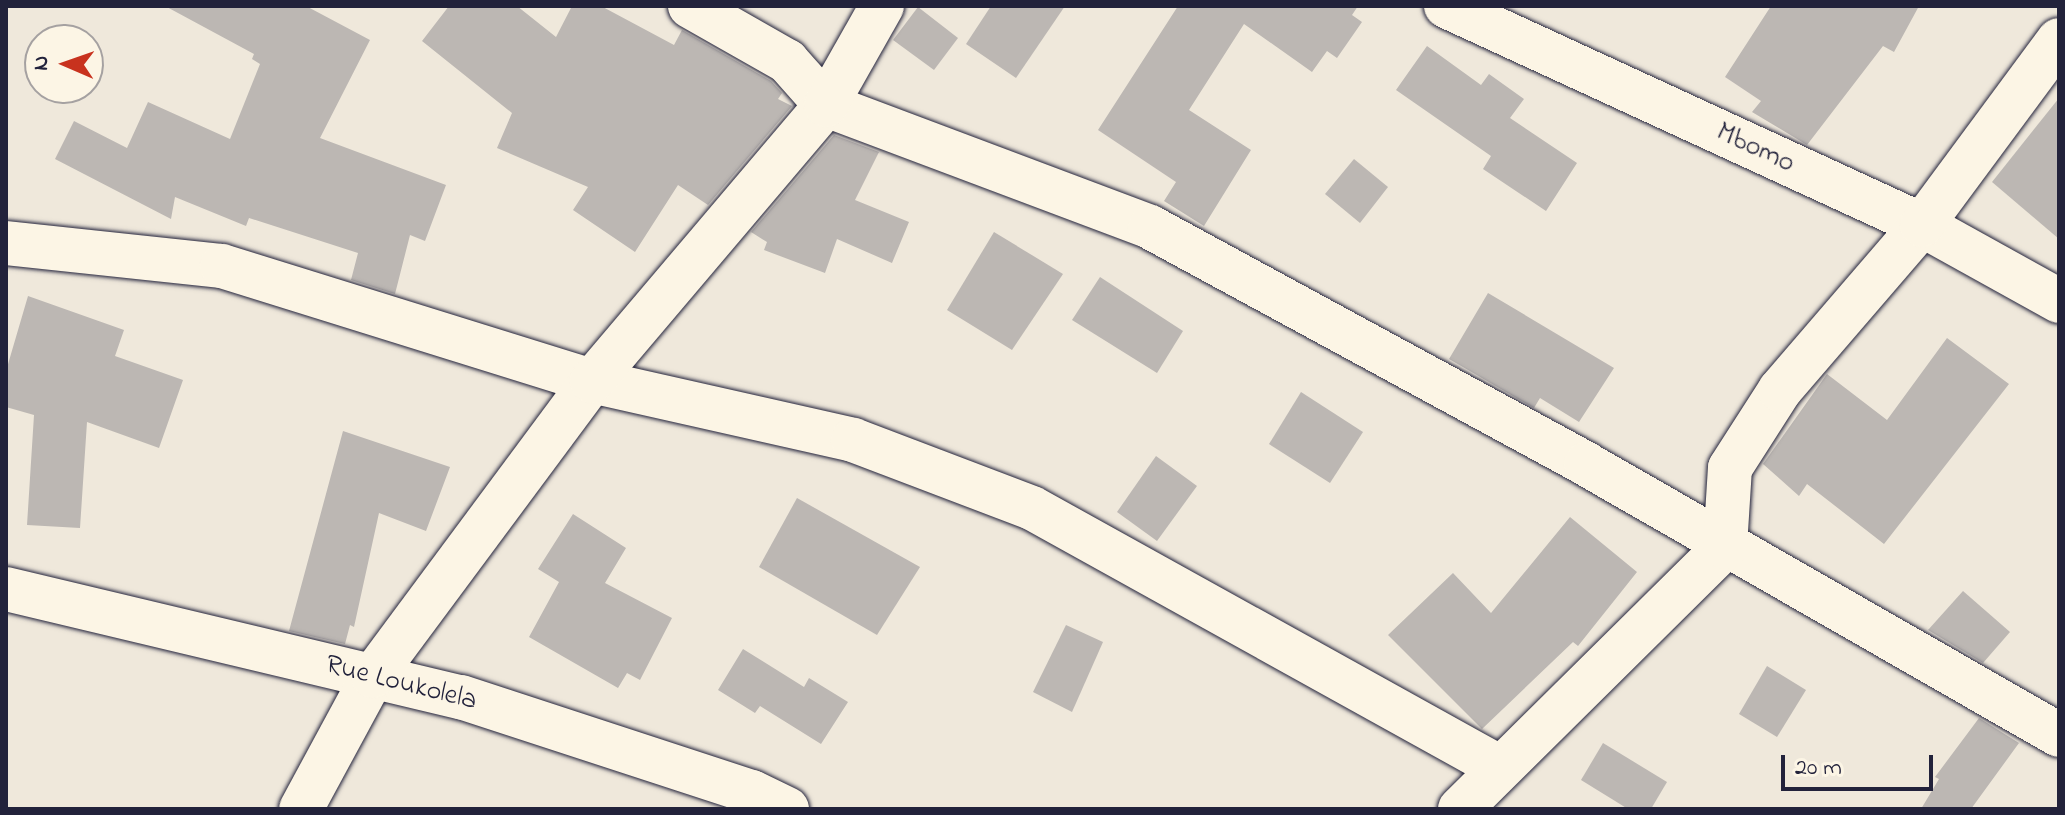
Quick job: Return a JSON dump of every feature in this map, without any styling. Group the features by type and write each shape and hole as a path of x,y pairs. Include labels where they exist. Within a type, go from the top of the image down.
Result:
{"street":[{"path":"690,6 787,61 826,105 1150,227 1586,464 1725,547 2059,735"},
{"path":"301,809 373,676 592,381 826,105 882,6"},
{"name":"Mbomo","path":"1446,6 1922,225 2059,301"},
{"path":"1460,809 1497,766 1725,547 1730,468 1780,390 1922,225 2059,40"},
{"path":"6,243 222,266 592,381 853,440 1032,508 1497,766"},
{"name":"Rue Loukolela","path":"6,589 461,697 752,792 787,809"}],"building":[{"path":"165,6 306,6 370,40 320,138 446,185 425,241 410,235 395,294 351,280 358,253 249,218 246,226 175,197 171,219 55,159 74,121 127,148 148,102 230,139 260,64 252,59 254,54"},
{"path":"449,6 517,6 556,37 572,6 601,6 674,45 682,30 771,81 782,93 778,99 792,106 708,205 678,185 635,252 573,210 588,187 497,148 512,113 422,41"},
{"path":"991,6 1065,6 1016,78 966,44"},
{"path":"1178,6 1358,6 1352,15 1362,22 1337,58 1327,51 1312,72 1244,24 1189,110 1251,150 1204,226 1164,201 1176,182 1098,130"},
{"path":"1771,6 1919,6 1894,52 1883,46 1807,145 1752,112 1761,101 1725,77"},
{"path":"918,7 958,38 934,70 893,40"},
{"path":"1427,46 1481,85 1489,74 1524,99 1510,118 1577,163 1546,211 1483,169 1491,156 1396,90"},
{"path":"2059,98 2059,239 1992,182"},
{"path":"834,135 879,152 855,200 909,222 892,263 837,239 825,273 764,250 767,242 751,232"},
{"path":"1354,159 1388,187 1360,223 1325,194"},
{"path":"994,232 1063,274 1012,350 947,310"},
{"path":"1100,277 1183,331 1157,373 1072,320"},
{"path":"1488,293 1614,368 1579,422 1540,398 1534,408 1449,359"},
{"path":"28,296 124,330 115,356 183,380 159,448 87,422 80,528 27,525 34,415 6,407 6,371"},
{"path":"1947,338 2009,384 1884,544 1807,484 1799,496 1763,464 1827,374 1887,420"},
{"path":"1301,392 1363,432 1330,483 1269,444"},
{"path":"343,431 450,467 426,531 379,513 354,627 350,625 345,644 289,631"},
{"path":"1156,456 1197,486 1157,541 1117,512"},
{"path":"797,498 920,567 877,635 759,567"},
{"path":"573,514 626,548 605,583 672,618 640,680 627,673 618,688 529,637 559,582 538,569"},
{"path":"1570,517 1637,572 1578,646 1573,642 1482,729 1388,635 1453,573 1491,613"},
{"path":"1963,591 2010,632 1983,663 1928,630"},
{"path":"1066,625 1103,642 1072,712 1033,692"},
{"path":"743,649 804,687 809,678 848,702 821,744 760,706 755,713 718,690"},
{"path":"1767,666 1806,690 1777,737 1739,714"},
{"path":"1979,718 2019,743 1971,809 1921,809 1939,779 1935,777"},
{"path":"1603,743 1667,782 1651,809 1628,809 1581,780"}]}
